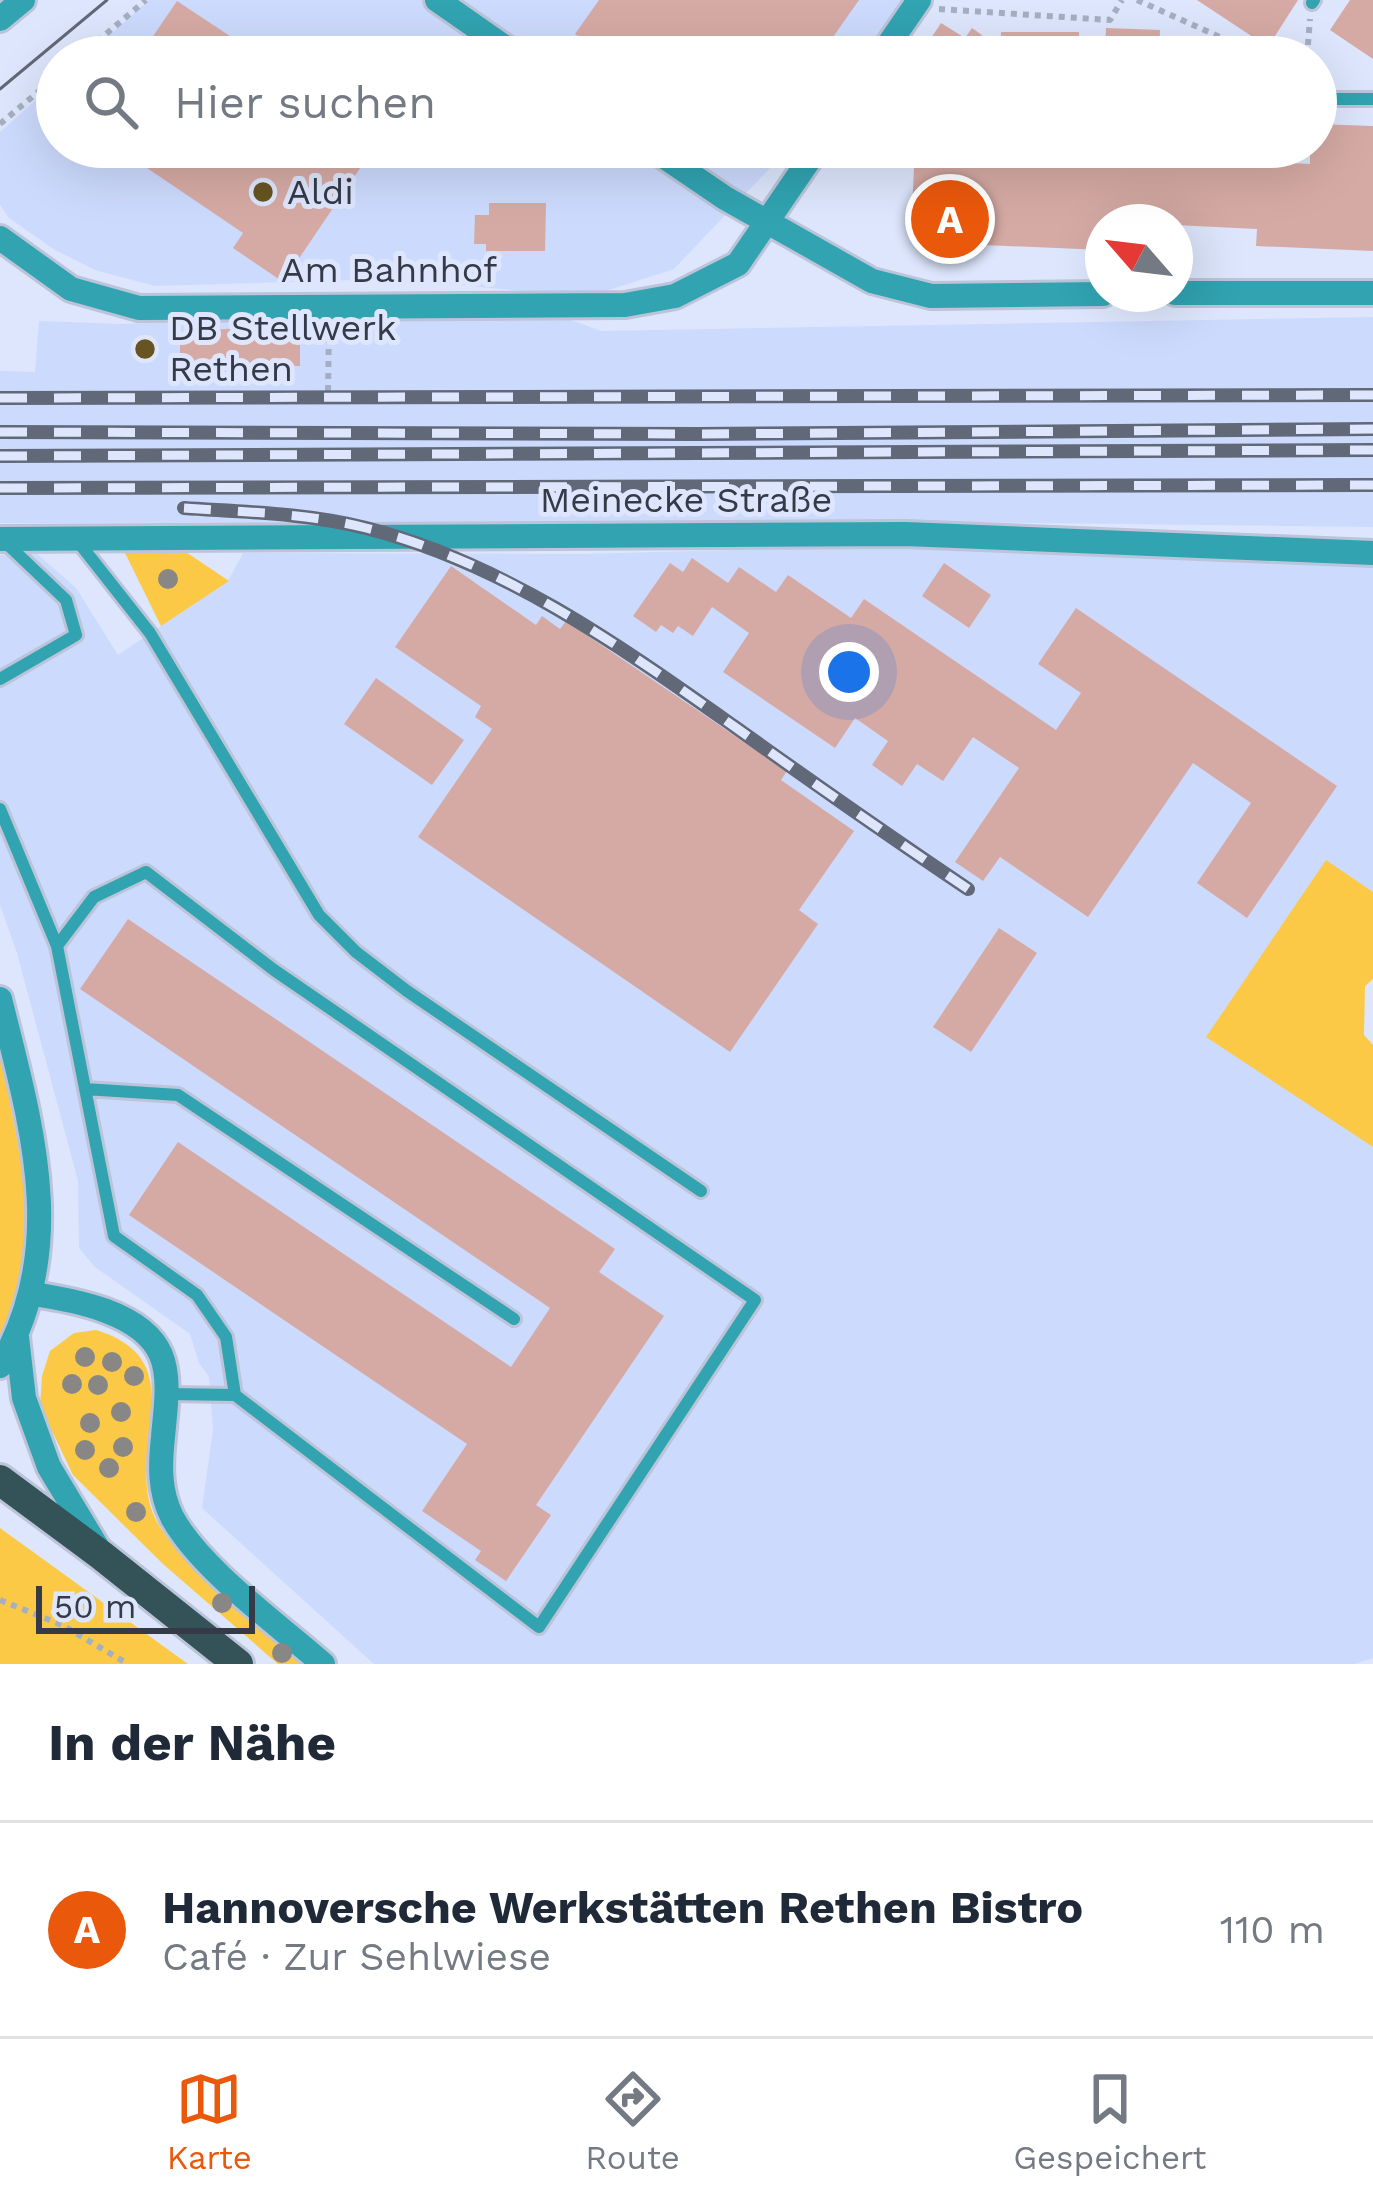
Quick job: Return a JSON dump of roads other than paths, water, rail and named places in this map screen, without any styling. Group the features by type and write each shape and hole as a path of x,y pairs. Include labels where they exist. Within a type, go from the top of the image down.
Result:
{"main road":[{"path":"0,1480 238,1664"}],"street":[{"path":"0,19 23,0"},
{"path":"437,0 489,36"},
{"path":"897,36 916,4"},
{"path":"683,168 872,281 931,296 1085,294"},
{"name":"Am Bahnhof","path":"0,238 71,289 120,304 183,310 642,302 675,296 738,264 804,168"},
{"path":"1193,293 1373,293"},
{"name":"Meinecke Straße","path":"1,539 905,534 1373,553"},
{"path":"0,999 37,1178 41,1248 33,1294 0,1366"},
{"path":"33,1294 92,1304 139,1329 161,1354 166,1394 159,1478 172,1517 201,1556 323,1664"},
{"path":"17,1337 24,1398 50,1467 101,1555"}],"lane":[{"path":"1337,100 1373,99"},
{"path":"75,538 150,633 319,914 356,952 407,992 700,1191"},
{"path":"0,679 76,635 66,600 1,539"},
{"path":"0,809 57,946 114,1235 197,1295 226,1337 235,1395"},
{"path":"57,946 94,897 146,872 274,970 755,1300 539,1628 235,1395 166,1394"},
{"path":"85,1089 178,1095 514,1319"}],"tram line":[{"path":"64,36 107,0"},
{"path":"0,89 36,59"}],"railway":[{"path":"0,398 1373,395"},
{"path":"0,432 1373,429"},
{"path":"0,456 1373,450"},
{"path":"0,488 1373,485"},
{"path":"184,508 344,523 466,562 559,610 648,667 968,889"}],"place":[{"name":"Aldi","path":"263,192"},
{"name":"Hannoversche Werkstätten Rethen Bistro","path":"950,219"},
{"name":"DB Stellwerk Rethen","path":"145,349"}]}
